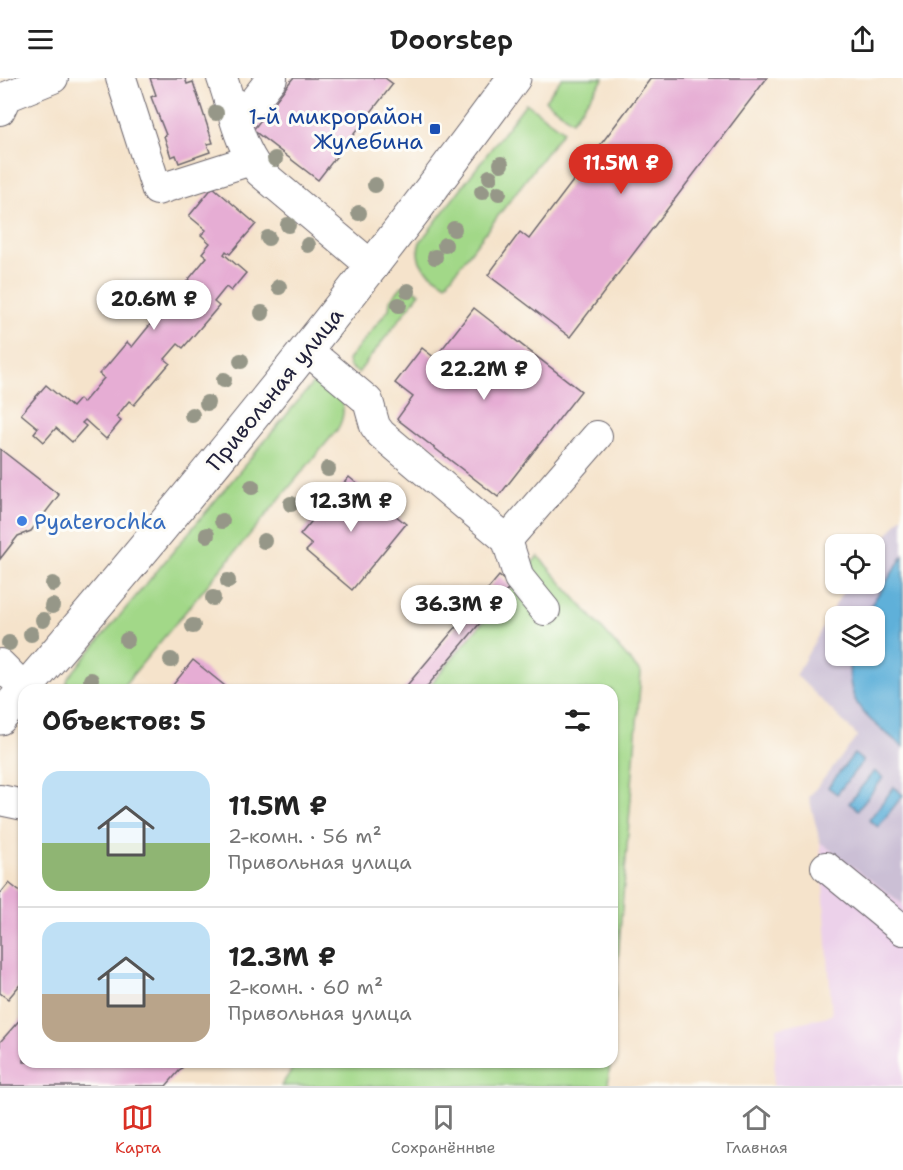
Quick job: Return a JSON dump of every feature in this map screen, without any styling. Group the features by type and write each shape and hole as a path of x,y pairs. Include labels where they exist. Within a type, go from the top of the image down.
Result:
{"main road":[{"name":"Привольная улица","path":"30,684 124,574 307,350 373,267 514,78"},
{"name":"Привольная улица","path":"0,718 18,698"}],"lane":[{"path":"2,100 53,78"},
{"path":"121,78 157,190 251,160"},
{"path":"222,78 251,160 260,172 373,267"},
{"path":"234,113 254,101 272,78"},
{"path":"307,350 368,401 375,426 381,434 507,540 519,578 545,610"},
{"path":"507,540 597,436"},
{"path":"0,664 21,684"},
{"path":"0,800 18,804"},
{"path":"826,867 903,930"}],"shaded area":[{"path":"903,516 903,904 820,842 809,797 858,736 796,675 825,623 825,666 885,666 885,606 835,606 841,594 885,594 885,538"},
{"path":"820,842 903,904 903,1086 773,1086 777,1028 832,1015"}],"green space":[{"path":"562,78 604,78 572,121 545,100"},
{"path":"526,103 563,131 446,284 424,268 420,262 418,250 420,242"},
{"path":"402,286 420,293 358,373 349,366 348,360 389,309 390,300"},
{"path":"313,383 330,387 336,392 343,405 341,422 337,430 125,684 66,684 68,678"},
{"path":"538,556 641,673 618,958 618,684 431,684"},
{"path":"293,1068 610,1068 608,1086 281,1086"}],"water":[{"path":"903,556 903,747 861,709 851,688 849,674 849,666 885,666 885,606 870,606 878,594 885,594 885,584"},
{"path":"854,754 863,761 837,794 828,787"},
{"path":"874,771 883,778 858,810 849,803"},
{"path":"894,787 903,795 878,827 869,820"}],"building":[{"path":"150,78 185,78 187,84 193,82 213,143 207,144 210,152 179,163 176,155 171,157 164,136 166,135 151,97 156,95"},
{"path":"293,78 385,78 393,84 318,180 253,130"},
{"path":"651,78 767,78 570,337 488,275 520,232 529,239"},
{"path":"213,187 256,224 230,254 226,251 224,254 246,273 231,291 226,287 214,302 219,306 183,348 178,344 165,359 170,363 134,405 129,401 116,417 121,421 106,439 85,420 82,423 86,426 72,442 56,428 44,442 34,433 38,428 21,414 46,385 72,407 79,399 83,403 104,378 99,374 127,342 132,347 153,321 148,317 175,285 180,290 207,257 202,253 210,243 201,235 206,230 189,216"},
{"path":"474,308 581,391 498,497 397,419 413,397 395,383 422,348 435,358"},
{"path":"0,449 59,495 31,531 18,536 0,559"},
{"path":"349,477 406,524 352,590 306,551 312,545 300,535"},
{"path":"499,576 511,586 429,684 408,684"},
{"path":"193,660 223,684 174,684"},
{"path":"9,883 18,890 18,987 8,999 0,993 0,894"},
{"path":"18,1022 18,1068 182,1068 166,1086 0,1086 0,1042"}],"place":[{"name":"1-й микрорайон Жулебина","path":"435,129"},
{"name":"Pyaterochka","path":"22,521"}]}
